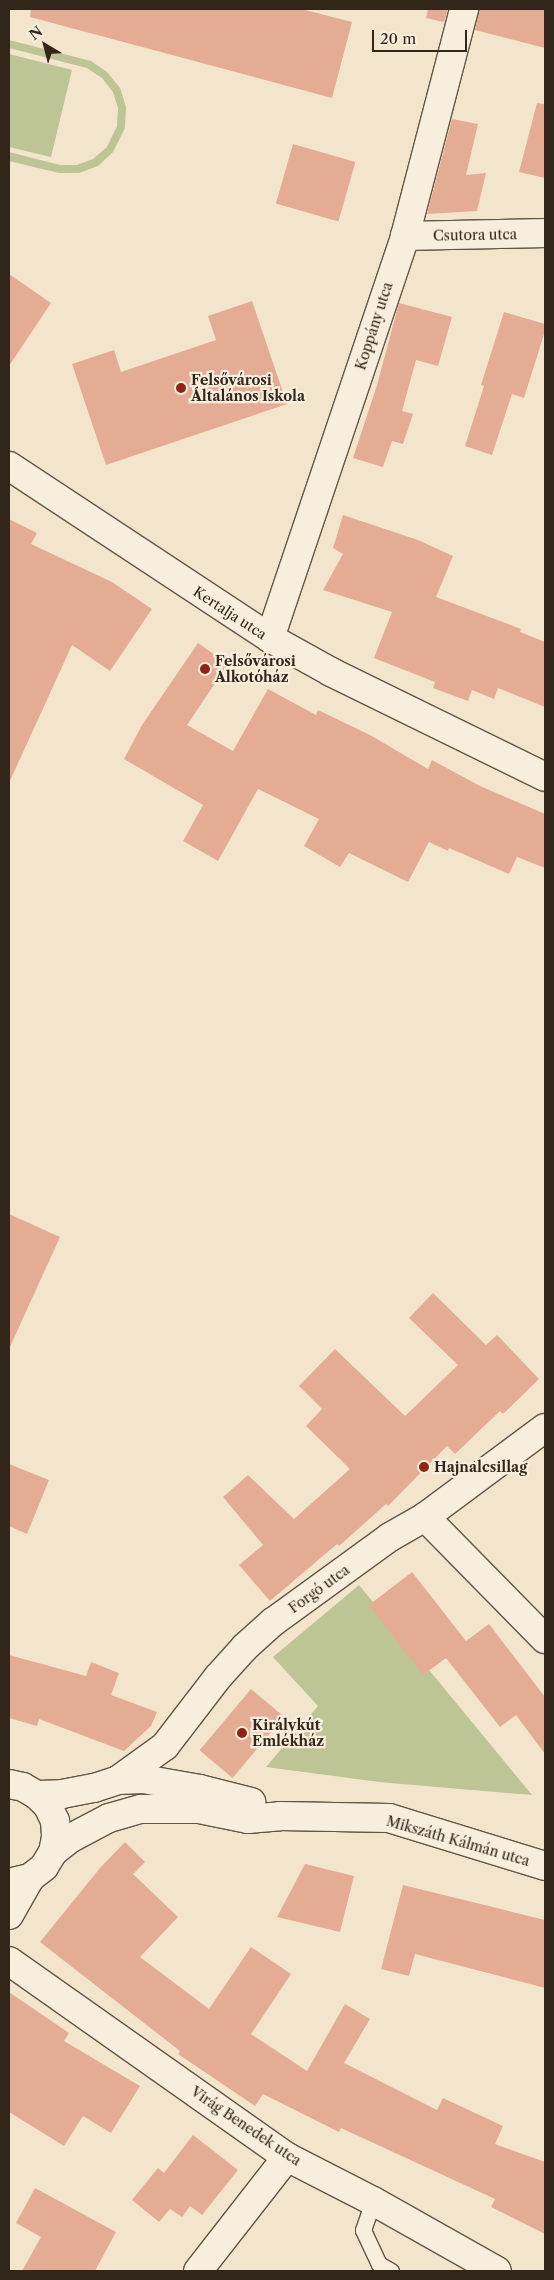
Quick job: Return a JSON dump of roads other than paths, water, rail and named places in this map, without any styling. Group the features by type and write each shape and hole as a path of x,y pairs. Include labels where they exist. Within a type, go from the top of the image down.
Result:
{"street":[{"name":"Koppány utca","path":"270,638 404,236 464,9"},
{"name":"Csutora utca","path":"404,236 545,233"},
{"name":"Kertalja utca","path":"9,466 270,638 332,672 545,777"},
{"name":"Forgó utca","path":"118,1780 165,1746 218,1677 245,1647 273,1622 390,1537 425,1517 545,1428"},
{"path":"425,1517 545,1639"},
{"name":"Mikszáth Kálmán utca","path":"38,1795 62,1794 94,1788 118,1780 143,1779 200,1789 254,1803 280,1816"},
{"path":"9,1784 23,1787 38,1795 48,1806 55,1821 56,1837 53,1852 44,1867 19,1881 9,1915"},
{"name":"Mikszáth Kálmán utca","path":"53,1852 94,1824 141,1809 199,1809 248,1819 280,1816 389,1818 545,1866"},
{"name":"Virág Benedek utca","path":"9,1961 287,2157 373,2201 497,2271"},
{"path":"198,2271 287,2157"}],"lane":[{"path":"373,2201 363,2230 379,2264 391,2271"}],"place":[{"name":"Felsővárosi Általános Iskola","path":"181,388"},
{"name":"Felsővárosi Alkotóház","path":"205,669"},
{"name":"Hajnalcsillag","path":"424,1467"},
{"name":"Királykút Emlékház","path":"242,1733"}]}
